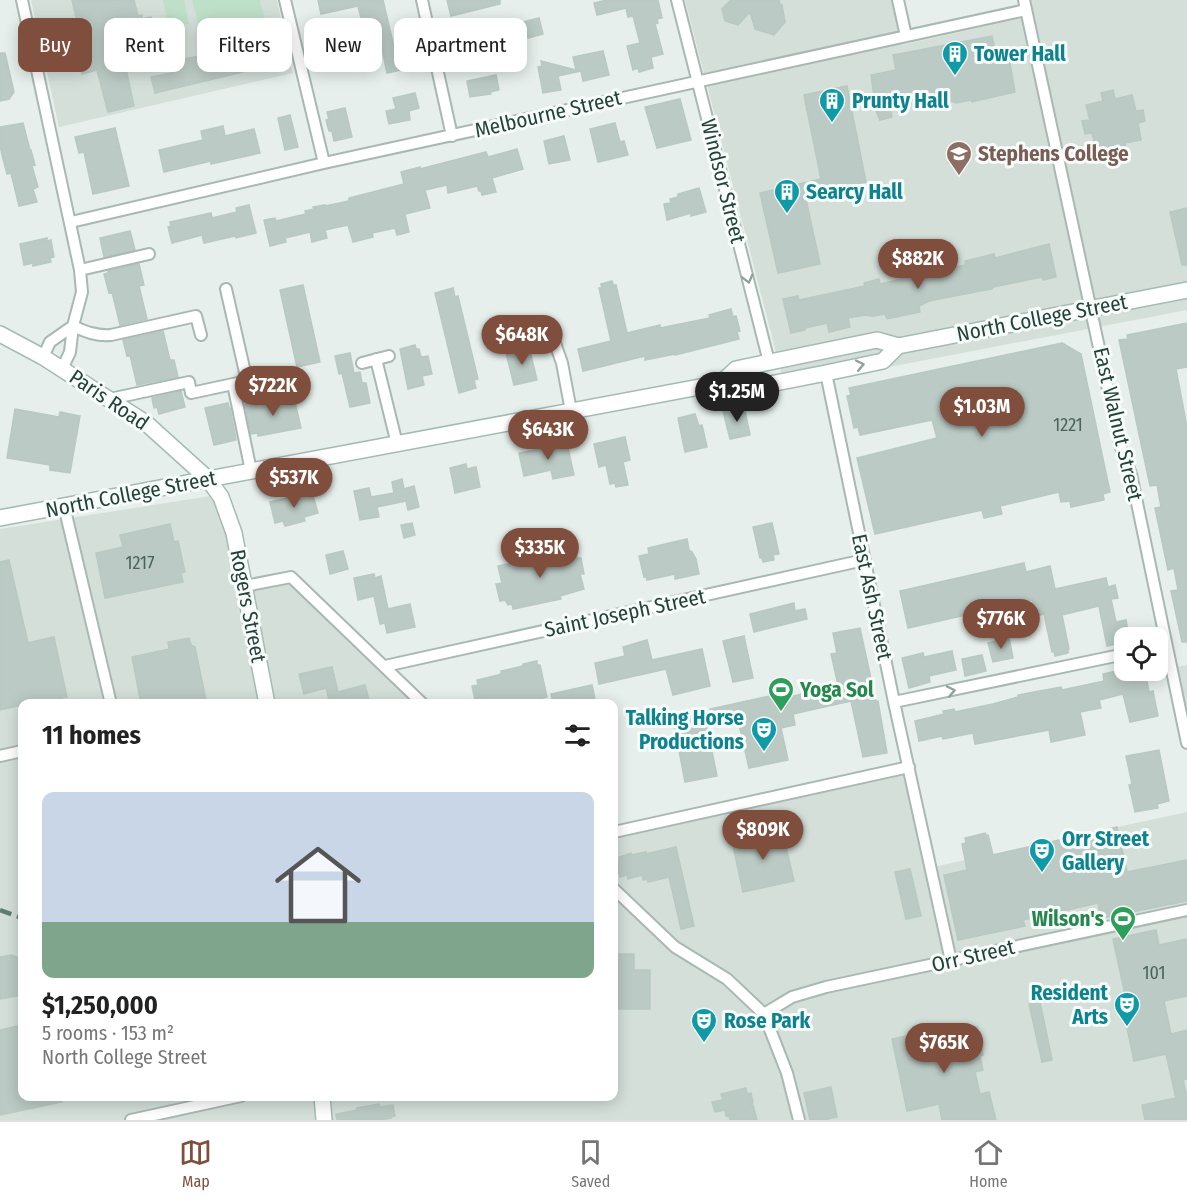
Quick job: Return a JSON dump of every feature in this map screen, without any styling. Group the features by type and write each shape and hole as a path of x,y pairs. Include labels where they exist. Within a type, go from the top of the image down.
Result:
{"main road":[{"name":"North College Street","path":"722,383 736,369 877,340 898,346 1187,290"},
{"name":"Paris Road","path":"0,334 43,357 146,423 208,479"},
{"name":"North College Street","path":"0,518 722,383 740,390 883,360 898,346"},
{"name":"Rogers Street","path":"208,479 221,497 234,532 266,699"},
{"path":"322,1101 324,1120"}],"street":[{"path":"22,0 80,270 82,292 73,326 70,352 62,369"},
{"path":"285,0 324,163"},
{"path":"422,0 452,136"},
{"name":"Windsor Street","path":"677,0 770,362"},
{"path":"898,0 906,36"},
{"name":"Melbourne Street","path":"71,222 324,163 906,36 1025,5"},
{"name":"East Walnut Street","path":"1025,5 1120,445 1131,474 1159,627"},
{"path":"80,270 149,254"},
{"path":"110,399 189,382 191,393 247,381 226,289"},
{"path":"73,326 88,333 107,335 196,315 201,335"},
{"path":"531,326 541,324 555,343 562,363 571,411"},
{"path":"43,357 50,342 73,326"},
{"path":"362,363 389,356"},
{"path":"376,359 397,444"},
{"name":"East Ash Street","path":"826,373 894,702 951,961"},
{"path":"234,384 251,471"},
{"path":"64,506 110,699"},
{"name":"Saint Joseph Street","path":"385,666 864,560"},
{"path":"244,586 291,577 418,699"},
{"path":"894,702 1114,656"},
{"name":"East Walnut Street","path":"1168,667 1187,743"},
{"path":"0,756 18,752"},
{"path":"618,831 909,767"},
{"path":"618,893 675,947 727,979 764,1014 787,1073 799,1120"},
{"name":"Orr Street","path":"764,1014 792,997 826,987 1187,910"},
{"path":"131,1120 218,1101"}],"shaded area":[{"path":"31,0 277,0 281,18 197,18 197,72 292,72 292,68 293,73 59,127 47,72 92,72 92,18 35,18"},
{"name":"Stephens College","path":"685,0 891,0 902,45 1024,18 1020,0 1187,0 1187,310 785,387"},
{"path":"217,495 244,586 291,578 417,699 18,699 18,1101 618,1101 618,831 909,765 933,867 1187,812 1187,1120 0,1120 0,529"},
{"path":"1187,665 1187,722 1176,667"}],"green space":[{"path":"163,0 184,0 189,24 185,25 185,18 167,18"},
{"path":"192,0 260,0 264,18 197,18"}],"building":[{"path":"72,0 134,0 138,16 142,15 142,18 104,18 104,72 127,72 134,106 108,112 97,70 92,71 92,18 76,18"},
{"path":"318,0 383,0 394,47 394,71 387,73 382,49 382,18 361,18 358,6 321,14"},
{"path":"447,0 500,0 500,4 451,16"},
{"path":"607,0 658,0 662,18 657,19 658,23 655,24 663,54 651,57 653,68 639,72 638,68 633,70 627,46 640,43 633,16 628,17 626,8 597,15 594,3"},
{"path":"731,0 779,0 785,22 774,35 755,29 750,12 738,25 725,21 722,9"},
{"path":"539,18 543,34 528,38 527,21"},
{"name":"Tower Hall","path":"992,36 995,50 1004,48 1009,58 1015,92 972,102 971,100 956,103 949,100 934,108 927,105 919,107 918,102 890,108 892,117 880,120 876,111 871,75 896,70 893,55"},
{"path":"603,51 609,75 583,81 581,71 558,76 561,90 543,93 538,67 542,66 541,61 576,70 573,57"},
{"path":"0,53 5,53 14,92 9,99 0,101"},
{"path":"197,56 197,72 243,72 155,93 151,77 185,72 185,59"},
{"path":"496,75 499,90 490,92 491,94 470,97 467,81"},
{"path":"847,86 866,182 805,195 820,264 778,273 760,193 821,179 804,95"},
{"path":"1113,90 1115,99 1132,95 1136,111 1143,110 1145,121 1138,123 1141,140 1125,143 1127,152 1115,154 1113,146 1096,150 1092,133 1085,134 1082,121 1090,120 1086,105 1103,101 1101,93"},
{"path":"415,93 419,108 409,111 410,120 389,124 386,111 396,109 393,98"},
{"path":"680,99 691,140 657,148 645,107"},
{"path":"345,108 352,137 334,141 326,120 329,119 327,112"},
{"path":"290,115 298,147 285,150 278,118"},
{"path":"23,123 35,165 32,166 38,187 33,189 37,202 19,206 11,173 7,174 2,155 0,127"},
{"path":"615,123 620,142 624,141 628,155 598,162 590,129"},
{"path":"223,126 225,136 254,129 260,153 164,172 159,150 203,140 201,131"},
{"path":"115,128 129,186 93,194 84,152 79,153 75,137"},
{"path":"564,136 570,160 549,164 544,141"},
{"path":"517,149 523,169 492,178 496,192 482,195 477,186 448,193 447,185 425,190 430,208 405,214 409,232 397,235 395,228 372,233 373,237 353,242 348,225 325,230 327,238 312,242 310,232 285,238 286,242 270,246 264,220 275,218 276,221 306,214 305,211 314,209 313,207 349,201 349,198 404,184 401,172 486,152 488,157"},
{"path":"699,188 706,212 691,216 691,213 667,220 664,204 671,203 670,199 678,197 678,194"},
{"path":"249,205 256,233 204,243 202,235 172,243 168,227 171,226 170,222 211,213 212,218 237,212 236,208"},
{"path":"1187,208 1187,265 1182,265 1170,212"},
{"path":"130,231 135,250 104,257 100,238"},
{"path":"47,238 47,241 51,240 54,257 50,258 51,262 33,266 33,263 24,265 20,244"},
{"path":"1049,244 1056,277 1043,280 1042,277 929,301 919,306 920,312 887,319 885,314 848,318 850,327 829,332 827,323 791,333 783,299 798,296 799,300 865,286 864,283 879,279 880,284 911,277 911,274 922,271 923,275 965,265 965,261 994,254 995,258"},
{"path":"139,264 144,285 139,286 147,319 120,325 112,292 109,293 104,274"},
{"path":"612,281 613,285 616,285 627,333 660,325 660,328 710,318 709,315 731,309 733,317 736,316 740,331 737,332 739,339 675,355 645,360 645,356 583,371 578,349 611,341 599,288 602,288 601,284"},
{"path":"303,285 320,362 297,367 280,290"},
{"path":"453,288 455,297 458,296 478,379 474,380 476,388 459,393 435,293"},
{"path":"1187,323 1187,367 1176,369 1187,427 1187,642 1182,642 1171,591 1178,590 1174,568 1168,570 1155,508 1161,507 1157,485 1150,486 1119,340 1128,339 1127,335"},
{"path":"163,331 170,360 174,360 178,377 137,385 130,355 127,356 123,340"},
{"path":"1062,343 1081,354 1110,492 1103,494 1104,500 1071,507 1070,501 1061,502 1059,492 1000,506 1002,514 984,518 982,510 875,534 857,458 937,438 932,420 860,435 858,427 854,428 847,396 851,395 849,388"},
{"path":"415,345 421,357 428,356 432,374 422,376 424,385 408,389 400,349"},
{"path":"529,347 537,380 514,385 506,353"},
{"path":"350,353 354,373 360,372 362,383 366,383 370,403 350,407 342,373 339,374 335,356"},
{"path":"181,391 185,407 159,414 157,407 154,408 152,398"},
{"path":"294,398 301,428 258,436 258,433 251,434 245,404 262,400 263,405"},
{"path":"228,403 236,440 214,445 205,408"},
{"path":"744,406 750,435 730,439 723,411"},
{"path":"15,409 59,417 60,412 80,416 70,473 50,470 50,465 7,458"},
{"path":"695,414 699,426 702,425 707,447 685,452 678,418"},
{"path":"625,437 630,460 623,462 628,485 616,487 615,483 610,484 606,465 599,467 594,444"},
{"path":"559,440 561,450 568,448 574,475 553,479 551,470 524,476 519,453 549,447 548,442"},
{"path":"466,464 467,469 476,467 480,487 455,493 450,468"},
{"path":"402,479 404,489 414,486 419,507 408,510 406,501 377,507 379,517 360,520 354,491 369,488 371,497 394,493 392,482"},
{"path":"312,492 318,513 304,517 305,521 285,526 283,521 275,523 270,502"},
{"path":"412,523 415,535 404,538 401,525"},
{"path":"772,523 779,554 773,555 774,560 763,562 753,527"},
{"path":"170,524 174,542 178,541 185,572 181,573 183,582 105,598 96,553 123,547 120,535"},
{"path":"687,539 689,550 696,559 699,574 675,579 675,574 647,580 646,576 644,577 639,556 649,554 648,548"},
{"path":"575,550 577,558 581,558 584,574 580,574 584,589 560,596 561,599 513,609 512,604 508,605 505,600 500,601 496,584 502,583 498,566"},
{"path":"343,551 348,569 330,574 326,555"},
{"path":"9,560 28,643 54,637 67,697 18,699 18,706 0,710 0,562"},
{"path":"1024,563 1026,572 1050,566 1055,589 1106,578 1108,587 1115,585 1118,598 1111,599 1116,622 1126,620 1127,627 1114,627 1114,644 1107,646 1099,606 1062,615 1069,649 1068,653 1055,656 1054,651 1052,652 1044,614 1040,615 1039,610 1035,611 1032,600 908,628 900,591"},
{"path":"374,574 375,578 381,576 388,609 410,604 415,627 387,633 385,623 380,624 374,596 358,600 354,578"},
{"path":"794,603 795,611 805,609 807,619 754,632 750,614"},
{"path":"860,628 876,702 878,701 887,753 863,757 851,701 793,714 795,725 781,728 788,760 749,768 738,720 707,727 717,776 685,782 673,719 788,692 789,697 836,686 838,685 831,654 837,653 833,633"},
{"path":"744,636 753,678 733,682 723,641"},
{"path":"189,638 191,645 195,647 206,699 140,699 132,657 169,649 168,642"},
{"path":"1009,638 1013,658 993,662 988,643"},
{"path":"647,640 652,660 702,649 710,686 673,695 666,669 599,684 595,663 625,656 623,647"},
{"path":"952,651 956,670 929,676 930,682 909,688 902,658 923,653 924,657"},
{"path":"982,655 986,671 965,676 962,659"},
{"path":"537,661 537,665 540,665 547,697 475,699 472,686 478,685 477,680 501,674 501,671 523,666 523,664"},
{"path":"332,667 338,692 365,685 369,699 329,699 326,688 304,694 299,674"},
{"path":"1114,672 1114,681 1147,681 1149,692 1153,691 1158,716 1130,722 1123,694 1099,700 1101,708 1080,712 1085,735 1051,742 1049,730 975,744 973,733 919,741 915,721 944,714 943,711 954,709 955,712 993,704 1018,697 1018,695 1061,687 1062,690 1104,681 1103,674"},
{"path":"592,685 595,699 552,699 551,694"},
{"path":"1159,750 1169,801 1157,804 1158,808 1135,812 1126,756"},
{"path":"1117,827 1127,872 1187,860 1187,901 1101,918 1098,903 1023,920 1025,926 958,940 944,875 967,870 962,844 966,843 965,838 985,833 988,835 993,855"},
{"path":"782,830 794,881 743,892 732,841"},
{"path":"676,847 694,926 681,929 669,877 648,882 647,879 643,880 642,875 628,879 627,875 620,877 618,858 631,853 631,855 646,852 646,854"},
{"path":"910,869 921,916 906,919 895,872"},
{"path":"1156,930 1159,945 1187,939 1187,996 1164,1001 1171,1034 1187,1030 1187,1079 1183,1080 1187,1096 1187,1120 1145,1120 1142,1105 1176,1098 1166,1054 1134,1061 1123,1009 1128,1008 1113,939"},
{"path":"618,954 634,954 634,970 650,970 650,1009 618,1009"},
{"path":"11,955 18,958 18,996 0,999 0,957"},
{"path":"1040,1002 1052,1060 1042,1062 1029,1004"},
{"path":"18,1026 18,1101 62,1102 0,1115 0,1030"},
{"path":"933,1027 936,1036 977,1027 983,1055 980,1056 983,1070 975,1072 980,1094 989,1092 996,1120 942,1120 939,1104 907,1111 892,1039 921,1033 920,1030"},
{"path":"831,1087 837,1117 810,1120 804,1093"},
{"path":"746,1088 747,1094 751,1093 753,1103 750,1105 753,1105 757,1120 730,1120 725,1110 715,1112 712,1102 723,1100 721,1094"},
{"path":"379,1104 380,1107 393,1105 395,1116 380,1120 337,1120 336,1114"}],"railway":[{"path":"0,910 18,917"}],"place":[{"name":"Tower Hall","path":"955,77"},
{"name":"Prunty Hall","path":"832,124"},
{"name":"Stephens College","path":"959,177"},
{"name":"Searcy Hall","path":"787,215"},
{"name":"Yoga Sol","path":"781,713"},
{"name":"Talking Horse Productions","path":"764,753"},
{"name":"Orr Street Gallery","path":"1042,874"},
{"name":"Wilson's","path":"1123,942"},
{"name":"Resident Arts","path":"1127,1028"},
{"name":"Rose Park","path":"704,1044"}]}
